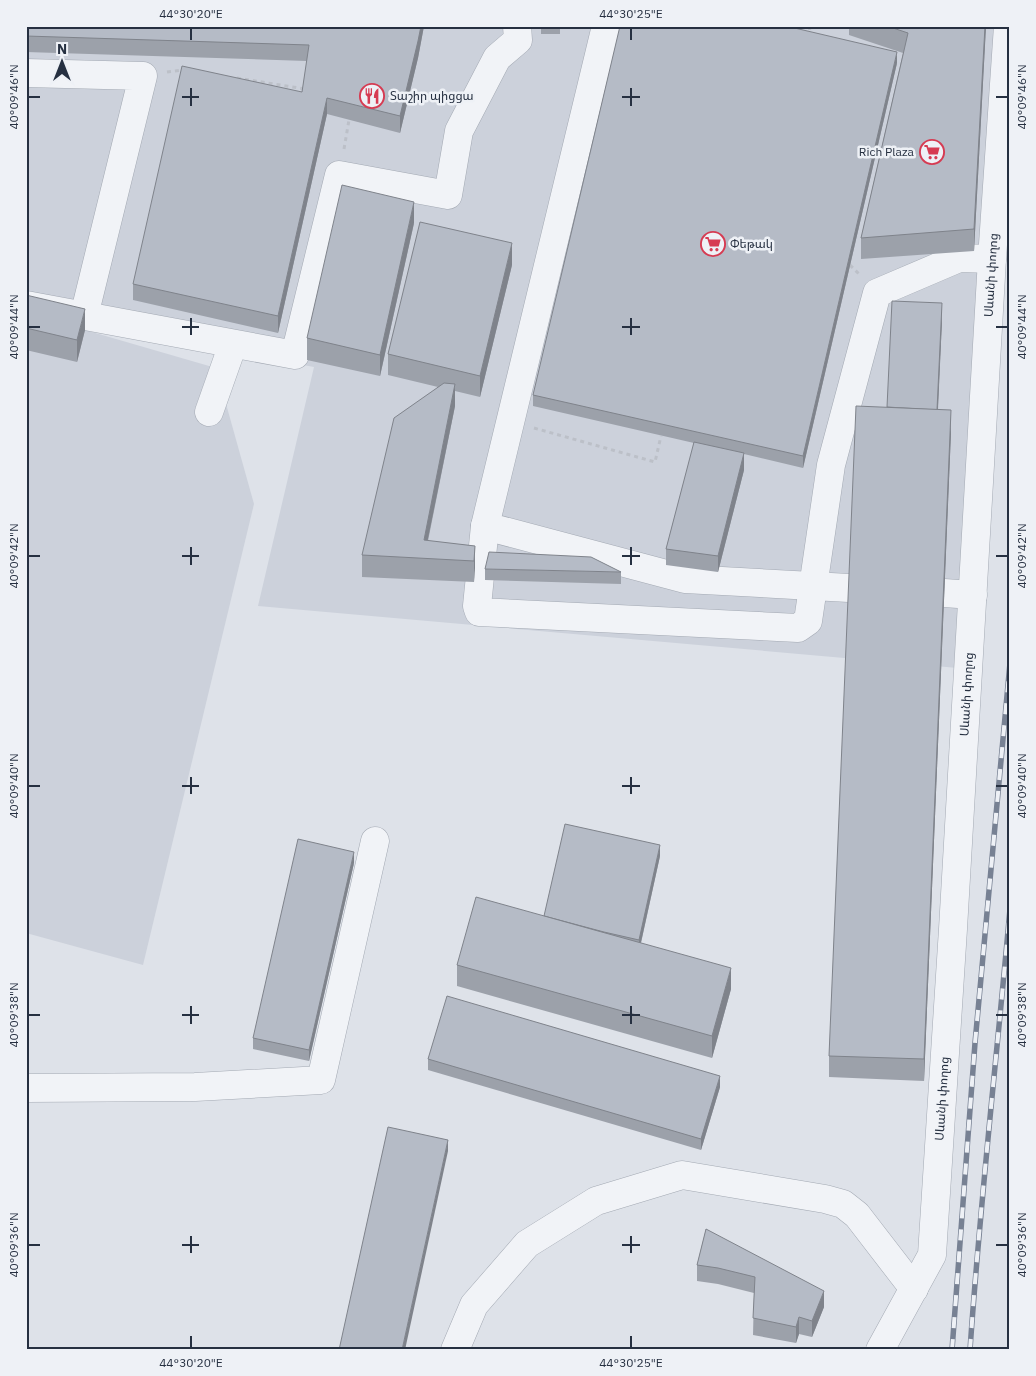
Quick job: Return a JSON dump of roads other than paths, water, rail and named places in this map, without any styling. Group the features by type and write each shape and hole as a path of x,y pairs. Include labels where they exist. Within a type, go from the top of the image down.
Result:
{"street":[{"path":"26,305 295,355 339,175 448,195 459,131 497,58 518,40 517,26"},
{"path":"606,26 485,526 477,606 479,612 798,628 808,621 831,466 877,293 959,258 992,259"},
{"name":"Սևանի փողոց","path":"880,1350 932,1255 992,259 1008,26"},
{"path":"26,73 143,76 84,316"},
{"path":"209,412 232,344"},
{"path":"485,526 685,579 849,588"},
{"path":"944,593 973,595"},
{"path":"26,1088 196,1087 321,1080 375,842"},
{"path":"455,1350 474,1305 527,1244 596,1201 682,1175 825,1199 843,1204 857,1215 914,1289"}],"railway":[{"path":"952,1350 975,1043 1010,663"},
{"path":"970,1350 1010,909"}],"place":[{"name":"Տաշիր պիցցա","path":"372,96"},
{"name":"Rich Plaza","path":"932,152"},
{"name":"Փեթակ","path":"713,244"}]}
